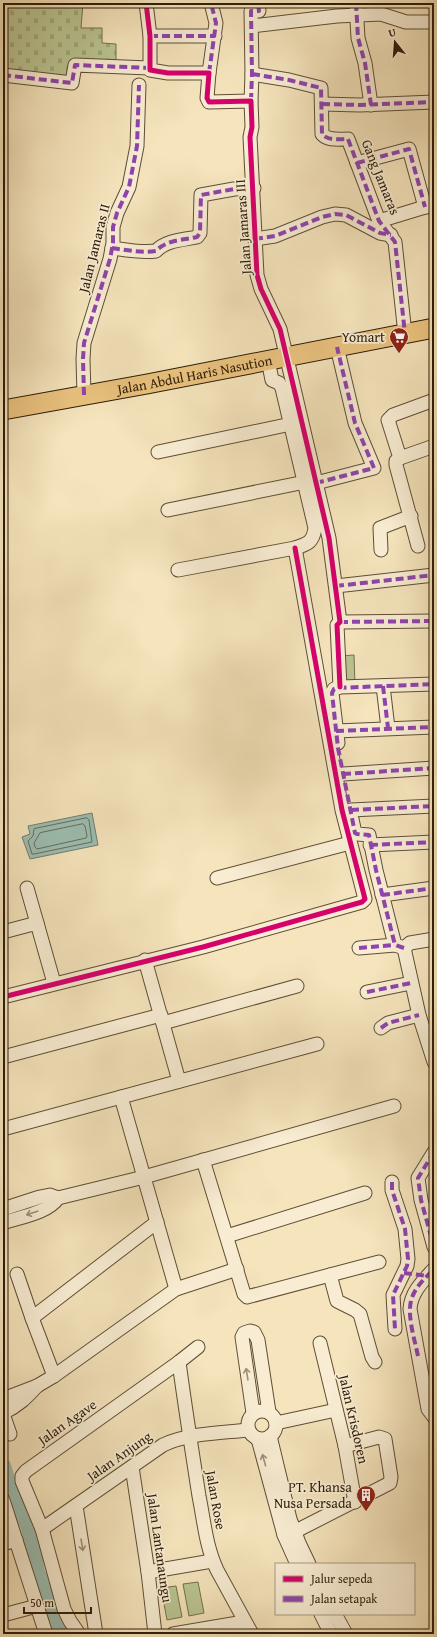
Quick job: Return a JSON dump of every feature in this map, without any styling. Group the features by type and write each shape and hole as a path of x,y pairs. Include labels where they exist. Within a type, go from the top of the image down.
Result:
{"highway":[{"name":"Jalan Abdul Haris Nasution","path":"3,410 434,329"}],"street":[{"path":"146,3 150,36 149,68"},
{"path":"211,3 216,23 209,73 207,98 209,102 251,100 251,11 259,11 258,3"},
{"path":"252,26 336,16 357,10 381,14 406,22 434,22"},
{"path":"357,10 358,38 365,63 371,105"},
{"path":"150,36 215,36"},
{"path":"3,75 72,83 75,65 149,68 151,71 168,73 209,73"},
{"name":"Gang Jamaras","path":"252,74 319,87 322,92 322,134 327,138 348,139 379,221 395,242 405,334"},
{"name":"Jalan Jamaras II","path":"84,395 84,343 112,248 113,227 117,213 129,187 137,146 139,85"},
{"name":"Jalan Jamaras III","path":"251,100 252,127 250,137 254,188 254,239 257,275 261,289 273,317 279,326 277,359"},
{"path":"322,104 371,105 434,102"},
{"path":"357,163 409,149 429,206 379,221"},
{"path":"112,248 140,252 154,252 165,244 197,237 200,233 201,195 234,189 254,188"},
{"name":"Gang Jamaras","path":"254,239 276,236 322,217 335,214 346,215 380,233 391,235"},
{"path":"168,510 374,468 355,423 337,347"},
{"path":"277,359 272,380 279,383 282,388 291,424 329,538 340,622 337,625 340,687"},
{"path":"178,570 295,548 306,545 314,538 315,528 310,482 277,359"},
{"path":"400,458 388,420 393,415 433,405"},
{"path":"158,452 291,424"},
{"path":"418,546 396,461 400,458 434,446"},
{"path":"381,550 380,528 411,516"},
{"path":"3,997 203,946 362,902 365,899 350,843 321,697 295,548"},
{"path":"336,586 434,575"},
{"path":"340,622 434,621"},
{"path":"434,684 340,687 334,689 332,693 343,774 355,833 369,835 382,895 400,946 434,1062"},
{"path":"383,686 388,728"},
{"path":"336,731 434,727"},
{"path":"343,774 434,768"},
{"path":"351,810 434,806"},
{"path":"370,845 434,842"},
{"path":"217,878 350,843"},
{"path":"27,888 54,983"},
{"path":"382,895 434,888"},
{"path":"3,932 37,923"},
{"path":"359,948 400,946 434,939"},
{"path":"145,960 179,1081"},
{"path":"367,992 411,983"},
{"path":"3,1057 297,986"},
{"path":"381,1028 388,1023 419,1015"},
{"path":"3,1129 317,1044"},
{"path":"121,1097 176,1289"},
{"path":"3,1209 40,1197 50,1196 58,1198 144,1177 394,1106"},
{"path":"434,1152 418,1178 421,1200 434,1247"},
{"path":"203,1160 244,1294 247,1297 379,1262"},
{"path":"392,1182 392,1190 403,1221 407,1238 408,1259 404,1272 393,1295 395,1329"},
{"path":"227,1236 365,1193"},
{"path":"3,1223 47,1209 55,1204 58,1198"},
{"path":"32,1318 157,1222"},
{"path":"3,1399 37,1386 54,1376 176,1289 237,1269"},
{"path":"404,1272 430,1272"},
{"path":"430,1272 414,1293 410,1309 428,1409 433,1416"},
{"path":"17,1274 54,1376"},
{"path":"330,1276 337,1301 360,1314 372,1357 375,1362"},
{"path":"253,1413 242,1337 244,1333 250,1330 254,1332 258,1340 273,1417 275,1430 264,1438 254,1437 248,1430 247,1424 253,1413 264,1410 273,1417 336,1410"},
{"name":"Jalan Krisdoren","path":"320,1343 344,1446 355,1502"},
{"name":"Jalan Agave","path":"79,1634 64,1609 42,1529 22,1482 24,1473 198,1347"},
{"name":"Jalan Rose","path":"179,1362 189,1437 212,1560 244,1622 252,1634"},
{"path":"10,1434 3,1413 25,1400 37,1386"},
{"name":"Jalan Anjung","path":"42,1529 163,1445 173,1440 248,1430"},
{"path":"289,1534 390,1483 391,1477 385,1439 379,1437 344,1446"},
{"path":"264,1438 297,1563"},
{"name":"Jalan Lantanaungu","path":"132,1467 148,1572 155,1634"},
{"path":"3,1500 46,1634"},
{"path":"76,1506 96,1634"},
{"path":"289,1534 308,1563"},
{"path":"3,1544 16,1540"},
{"path":"148,1572 212,1560"},
{"path":"3,1615 37,1606"},
{"path":"322,1615 331,1634"},
{"path":"336,1615 346,1634"},
{"path":"173,1634 244,1622"}],"green space":[{"path":"3,3 83,3 81,28 102,28 102,43 116,44 116,67 75,65 72,83 3,75"},
{"path":"354,655 355,685 341,686 340,656"},
{"path":"198,1582 204,1613 189,1616 183,1584"},
{"path":"176,1586 182,1617 167,1620 161,1588"}],"water":[{"path":"92,813 98,845 30,859 22,837 30,834 28,826"}],"waterway":[{"path":"3,1466 9,1485 29,1528 37,1572 51,1603 61,1634"}],"marked path":[{"path":"209,73 216,23 211,3"},
{"path":"251,101 251,11 259,11 258,3"},
{"path":"356,3 358,38 365,63 371,105"},
{"path":"150,36 215,36"},
{"path":"3,75 72,83 75,65 149,68"},
{"path":"252,74 289,80 321,88 322,134 330,139 348,139 379,221 395,242 405,334"},
{"path":"84,395 84,343 110,259 113,243 113,227 117,213 129,187 137,146 139,85"},
{"path":"322,104 360,105 434,102"},
{"path":"357,163 409,149 425,207"},
{"path":"112,248 150,252 156,251 160,247 170,243 197,237 200,233 201,195 234,189 254,188"},
{"path":"255,239 275,236 322,217 335,214 346,215 380,233 391,235"},
{"path":"316,483 374,468 355,423 337,347"},
{"path":"336,586 434,575"},
{"path":"340,622 434,621"},
{"path":"404,948 395,945 376,870 369,835 355,833 338,748 332,693 334,689 337,688 434,684"},
{"path":"383,686 388,728"},
{"path":"336,731 434,727"},
{"path":"343,774 434,768"},
{"path":"351,810 434,806"},
{"path":"370,845 434,842"},
{"path":"382,895 434,888"},
{"path":"359,948 395,945"},
{"path":"367,992 411,983"},
{"path":"381,1028 388,1023 419,1015"},
{"path":"434,1152 418,1178 421,1200 434,1247"},
{"path":"392,1182 392,1190 405,1229 408,1259 407,1266 393,1295 395,1329"},
{"path":"418,1356 410,1314 411,1301 417,1288 434,1269"},
{"path":"404,1273 427,1276"}],"cycle path":[{"path":"146,3 150,36 150,70 168,73 209,73 207,98 209,102 251,101 252,127 250,137 257,275 261,289 280,329 329,538 340,622 337,625 340,687"},
{"path":"3,997 203,947 362,902 365,899 342,810 295,548"}],"place":[{"name":"Yomart","path":"399,354"},
{"name":"PT. Khansa Nusa Persada","path":"366,1512"}]}
